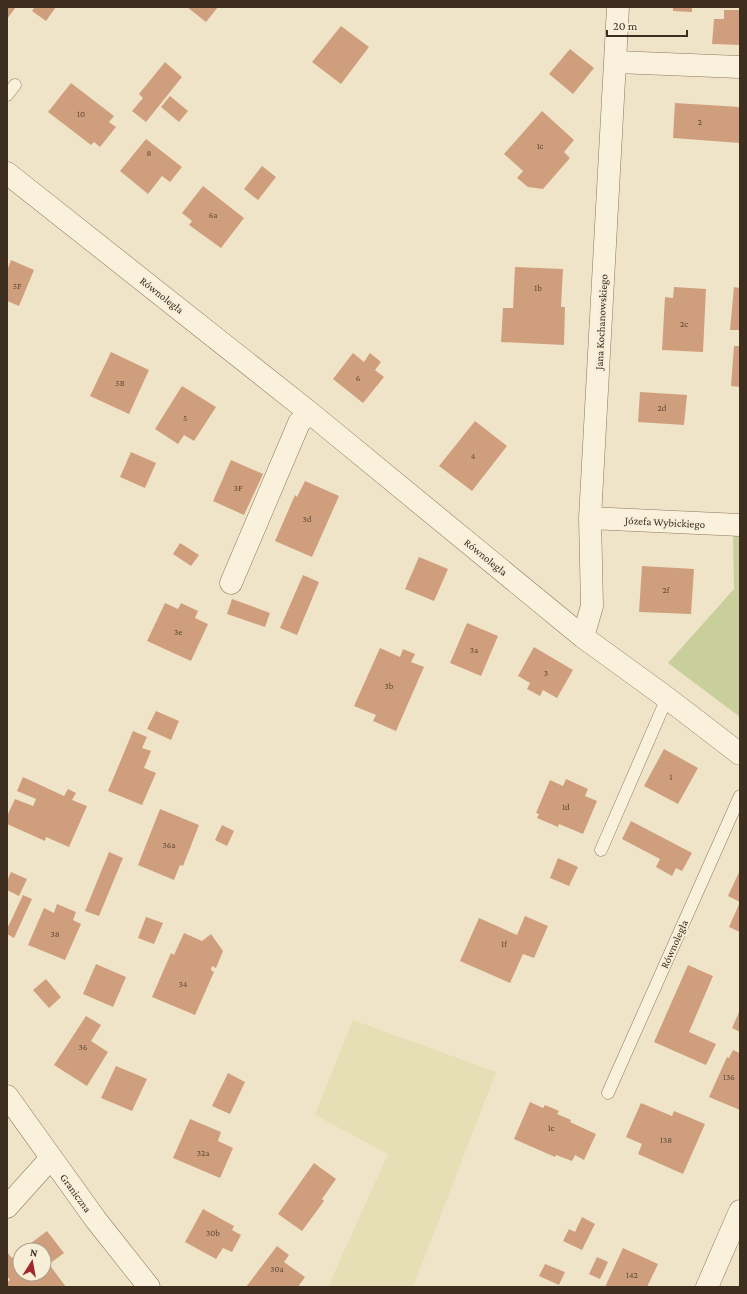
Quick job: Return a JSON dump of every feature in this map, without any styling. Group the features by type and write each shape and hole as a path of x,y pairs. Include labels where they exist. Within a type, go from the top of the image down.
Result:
{"street":[{"name":"Jana Kochanowskiego","path":"583,637 592,606 590,518 618,7"},
{"path":"616,62 740,67"},
{"name":"Równoległa","path":"10,182 309,412 583,637 667,698 740,754"},
{"path":"231,583 299,423 309,412"},
{"name":"Józefa Wybickiego","path":"590,518 740,525"},
{"name":"Graniczna","path":"7,1096 96,1220 149,1287"},
{"path":"7,1207 51,1158"},
{"path":"707,1287 740,1211"}],"lane":[{"path":"601,850 667,698"},
{"name":"Równoległa","path":"608,1093 740,796"}],"shaded area":[{"path":"353,1020 496,1072 413,1287 328,1287 388,1154 315,1115"}],"green space":[{"path":"733,531 740,532 740,717 668,663 734,589"}],"building":[{"path":"7,7 16,7 7,19"},
{"path":"35,7 56,7 46,21 32,11"},
{"path":"187,7 218,7 206,22"},
{"path":"673,7 692,7 692,12 673,11"},
{"path":"724,10 740,10 740,45 712,44 714,19 724,19"},
{"path":"341,26 369,47 341,84 312,62"},
{"path":"570,49 594,68 573,94 549,74"},
{"path":"165,62 182,77 146,122 132,111 143,98 139,94"},
{"path":"71,83 114,116 109,122 116,127 100,147 94,142 91,145 48,112"},
{"path":"170,96 188,111 179,122 161,107"},
{"path":"675,103 740,107 740,143 673,138"},
{"path":"542,111 574,140 564,152 570,158 543,189 528,187 517,178 523,171 504,154"},
{"path":"146,139 182,167 170,182 162,176 148,194 120,171"},
{"path":"262,166 276,177 258,200 244,189"},
{"path":"203,186 244,218 221,248 189,225 192,221 182,213"},
{"path":"11,260 34,270 19,306 7,301 7,271"},
{"path":"515,267 563,269 561,307 565,307 564,345 501,342 503,308 513,308"},
{"path":"674,287 706,289 703,352 662,350 665,297 673,298"},
{"path":"734,287 740,288 740,330 730,330"},
{"path":"734,346 740,346 740,387 731,386"},
{"path":"111,352 149,370 129,414 90,396"},
{"path":"353,353 364,362 370,353 381,362 375,370 384,377 363,403 333,379"},
{"path":"182,386 216,407 194,441 184,435 178,444 155,429"},
{"path":"640,392 687,395 684,425 638,422"},
{"path":"475,421 507,446 472,491 439,466"},
{"path":"131,452 156,463 145,488 120,477"},
{"path":"231,460 263,474 244,515 213,501"},
{"path":"305,481 339,496 312,557 275,541 295,495 297,497"},
{"path":"180,543 199,555 191,566 173,554"},
{"path":"419,557 448,569 434,601 405,589"},
{"path":"642,566 694,569 691,614 639,612"},
{"path":"303,575 319,582 297,635 280,628"},
{"path":"232,599 270,613 265,627 227,614"},
{"path":"165,603 178,609 181,603 198,611 195,618 208,624 191,661 147,641"},
{"path":"467,623 498,636 481,676 450,663"},
{"path":"534,647 573,670 557,698 543,690 540,696 527,689 530,683 518,676"},
{"path":"380,648 400,657 403,649 415,654 411,662 424,667 396,731 373,721 376,715 354,706"},
{"path":"156,711 179,721 171,740 147,729"},
{"path":"133,731 147,737 142,748 151,751 144,768 156,773 142,805 108,791"},
{"path":"664,749 698,768 678,804 644,786"},
{"path":"23,777 64,796 68,789 76,793 72,800 87,806 69,847 46,837 45,841 7,824 7,816 15,799 33,806 36,799 17,791"},
{"path":"566,779 588,789 585,796 597,801 583,834 559,824 558,827 537,818 539,814 536,813 550,780 563,786"},
{"path":"160,809 199,825 183,866 180,865 174,880 138,865"},
{"path":"631,821 692,853 682,871 676,868 672,876 656,867 660,859 622,839"},
{"path":"222,825 234,831 227,846 215,840"},
{"path":"109,852 123,858 99,916 85,911"},
{"path":"558,858 578,867 569,886 550,878"},
{"path":"740,870 740,902 728,896"},
{"path":"11,872 27,879 19,896 7,890 7,881"},
{"path":"23,895 32,899 14,938 7,934 7,929"},
{"path":"740,902 740,932 729,927"},
{"path":"57,904 76,912 73,920 81,924 65,960 28,945 44,908 54,913"},
{"path":"525,916 548,926 534,958 523,954 510,983 460,961 479,918 517,935"},
{"path":"146,917 163,923 154,944 138,938"},
{"path":"184,933 202,941 211,934 223,951 216,968 212,966 211,970 214,972 195,1015 152,997 171,953 174,955"},
{"path":"96,964 126,977 113,1007 83,994"},
{"path":"688,965 713,976 689,1032 716,1044 706,1065 654,1042"},
{"path":"46,979 61,997 49,1008 33,990"},
{"path":"740,1010 740,1032 732,1028"},
{"path":"86,1016 101,1025 91,1041 108,1052 87,1086 54,1065"},
{"path":"733,1050 740,1053 740,1110 709,1097 727,1057 729,1058"},
{"path":"116,1066 147,1079 132,1111 101,1098"},
{"path":"228,1073 245,1082 230,1114 212,1106"},
{"path":"530,1102 543,1108 545,1105 559,1111 557,1114 596,1134 584,1160 575,1155 572,1161 556,1155 555,1157 514,1139"},
{"path":"641,1103 672,1116 674,1111 705,1124 683,1174 638,1154 642,1144 626,1137"},
{"path":"190,1119 221,1132 218,1141 233,1148 220,1178 173,1158"},
{"path":"314,1163 336,1179 322,1199 324,1201 302,1231 278,1214"},
{"path":"203,1209 234,1226 232,1230 241,1235 232,1252 223,1248 216,1259 185,1242"},
{"path":"582,1217 595,1224 582,1250 563,1241 569,1229 575,1232"},
{"path":"47,1231 64,1253 52,1262 52,1242 33,1242"},
{"path":"277,1246 289,1255 284,1262 305,1277 298,1287 246,1287"},
{"path":"623,1248 658,1264 647,1287 605,1287"},
{"path":"7,1252 12,1258 12,1282 52,1282 52,1268 66,1287 7,1287 7,1282 10,1280 7,1276"},
{"path":"597,1257 608,1262 600,1279 589,1274"},
{"path":"545,1264 565,1272 559,1285 539,1276"}]}
